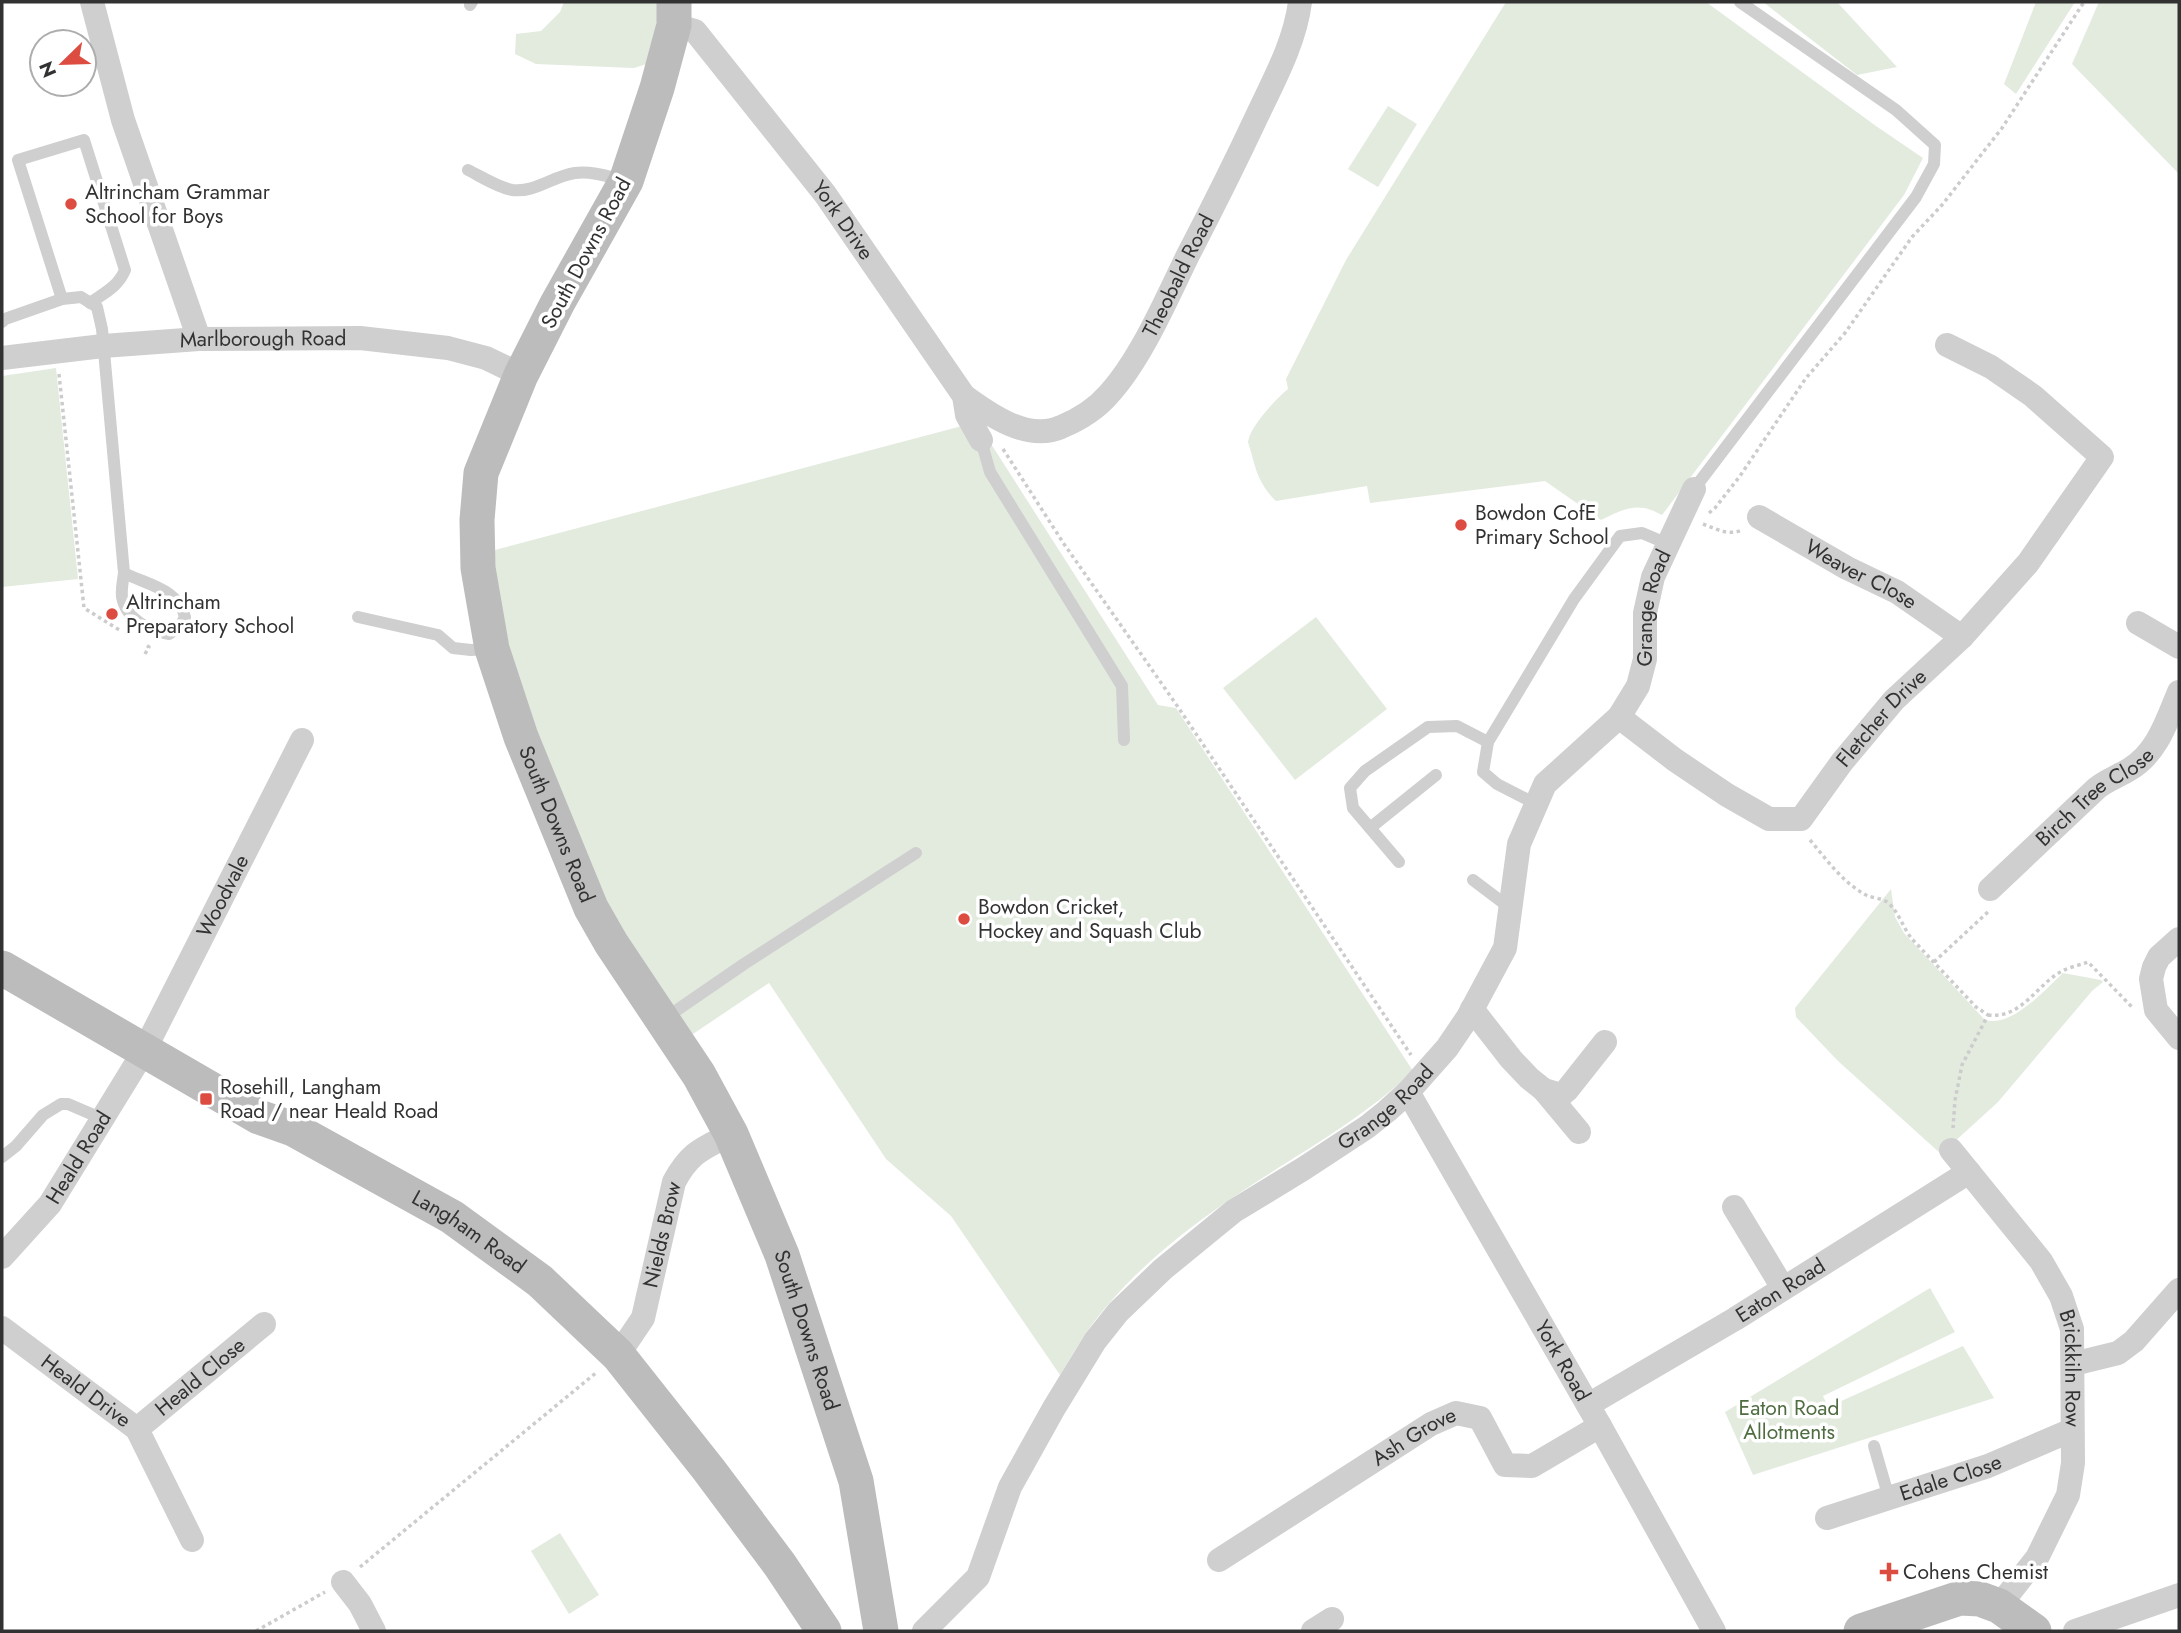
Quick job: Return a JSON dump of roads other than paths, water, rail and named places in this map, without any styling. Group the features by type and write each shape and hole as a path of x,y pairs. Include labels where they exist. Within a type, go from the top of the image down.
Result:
{"main road":[{"name":"South Downs Road","path":"674,13 657,88 626,181 557,304 521,375 481,473 477,520 478,568 492,649 521,737 591,908 661,1021 699,1075 731,1134 782,1255 856,1481 881,1631"},
{"name":"Langham Road","path":"2,968 259,1117 293,1129 452,1217 540,1281 618,1355 756,1534 824,1631"},
{"path":"1861,1631 1910,1623 1961,1598 1980,1598 1999,1605 2034,1631"}],"street":[{"path":"92,2 123,120 199,339"},
{"name":"Theobald Road","path":"964,396 989,414 1010,424 1022,429 1044,430 1059,428 1087,413 1109,395 1132,363 1219,195 1279,70 1298,16 1300,2"},
{"name":"York Drive","path":"674,13 695,31 825,194 964,396 967,415 982,440"},
{"name":"Marlborough Road","path":"2,358 103,346 199,339 360,338 435,346 486,358 521,375"},
{"name":"Fletcher Drive","path":"1619,717 1675,760 1769,819 1801,819 1842,762 1894,700 1962,636 2028,563 2102,457 2033,396 1991,367 1947,345"},
{"name":"Grange Road","path":"924,1631 978,1577 1010,1488 1054,1408 1096,1341 1118,1312 1163,1269 1234,1211 1367,1127 1416,1083 1447,1048 1505,948 1519,844 1545,784 1619,717 1638,686 1644,659 1645,613 1653,577 1694,488"},
{"name":"Weaver Close","path":"1759,517 1847,568 1896,592 1962,636"},
{"path":"2138,622 2179,647"},
{"name":"Birch Tree Close","path":"1990,890 2096,788 2130,770 2144,759 2158,742 2179,692"},
{"name":"Woodvale","path":"145,1051 302,740"},
{"path":"2179,939 2166,949 2154,967 2151,979 2156,1010 2179,1038"},
{"path":"1472,1009 1511,1059 1545,1090 1578,1132"},
{"path":"1545,1090 1561,1094 1567,1090 1605,1042"},
{"name":"Heald Road","path":"2,1257 50,1204 145,1051"},
{"name":"York Road","path":"1416,1083 1594,1415 1714,1631"},
{"name":"Nields Brow","path":"618,1355 643,1318 674,1181 693,1154 731,1134"},
{"name":"Brickkiln Row","path":"1951,1150 2042,1261 2061,1296 2072,1329 2073,1463 2068,1495 2037,1558 1999,1605"},
{"name":"Eaton Road","path":"1594,1415 1735,1319 1969,1172"},
{"path":"1734,1207 1783,1288"},
{"path":"2073,1364 2118,1353 2134,1341 2179,1290"},
{"name":"Heald Close","path":"137,1429 264,1324"},
{"name":"Heald Drive","path":"2,1328 137,1429 192,1540"},
{"name":"Ash Grove","path":"1219,1560 1431,1424 1456,1413 1480,1418 1505,1465 1532,1466 1594,1415"},
{"name":"Edale Close","path":"1827,1518 1988,1466 2072,1430"},
{"path":"343,1582 360,1604 374,1631"},
{"path":"2075,1631 2179,1595"}],"lane":[{"path":"1694,488 1916,197 1934,164 1935,145 1926,135 1896,110 1740,2"},
{"path":"62,299 18,160 85,139 125,270 114,287 90,303"},
{"path":"468,170 514,190 537,187 572,173 588,172 626,181"},
{"path":"2,322 62,299 81,297 97,307 102,329 124,573 122,595 126,608 141,624 154,632 169,634 180,627 185,617 181,605 170,594 124,573"},
{"path":"982,440 990,472 1122,686 1124,740"},
{"path":"1536,804 1497,784 1483,772 1488,741 1574,598 1620,536 1642,533 1668,544"},
{"path":"358,617 438,635 453,648 492,649"},
{"path":"1399,862 1353,808 1350,788 1365,771 1428,727 1457,726 1488,741"},
{"path":"1370,828 1436,775"},
{"path":"661,1021 916,853"},
{"path":"1473,880 1510,908"},
{"path":"2,1157 16,1146 43,1115 61,1104 68,1104 103,1119"},
{"path":"1874,1446 1889,1498"}],"place":[{"name":"Altrincham Grammar School for Boys","path":"71,204"},
{"name":"Bowdon CofE Primary School","path":"1461,525"},
{"name":"Altrincham Preparatory School","path":"112,614"},
{"name":"Bowdon Cricket, Hockey and Squash Club","path":"964,919"},
{"name":"Rosehill, Langham Road / near Heald Road","path":"206,1099"},
{"name":"Cohens Chemist","path":"1889,1572"}],"park label":[{"name":"Eaton Road Allotments","path":"1789,1420"}]}
